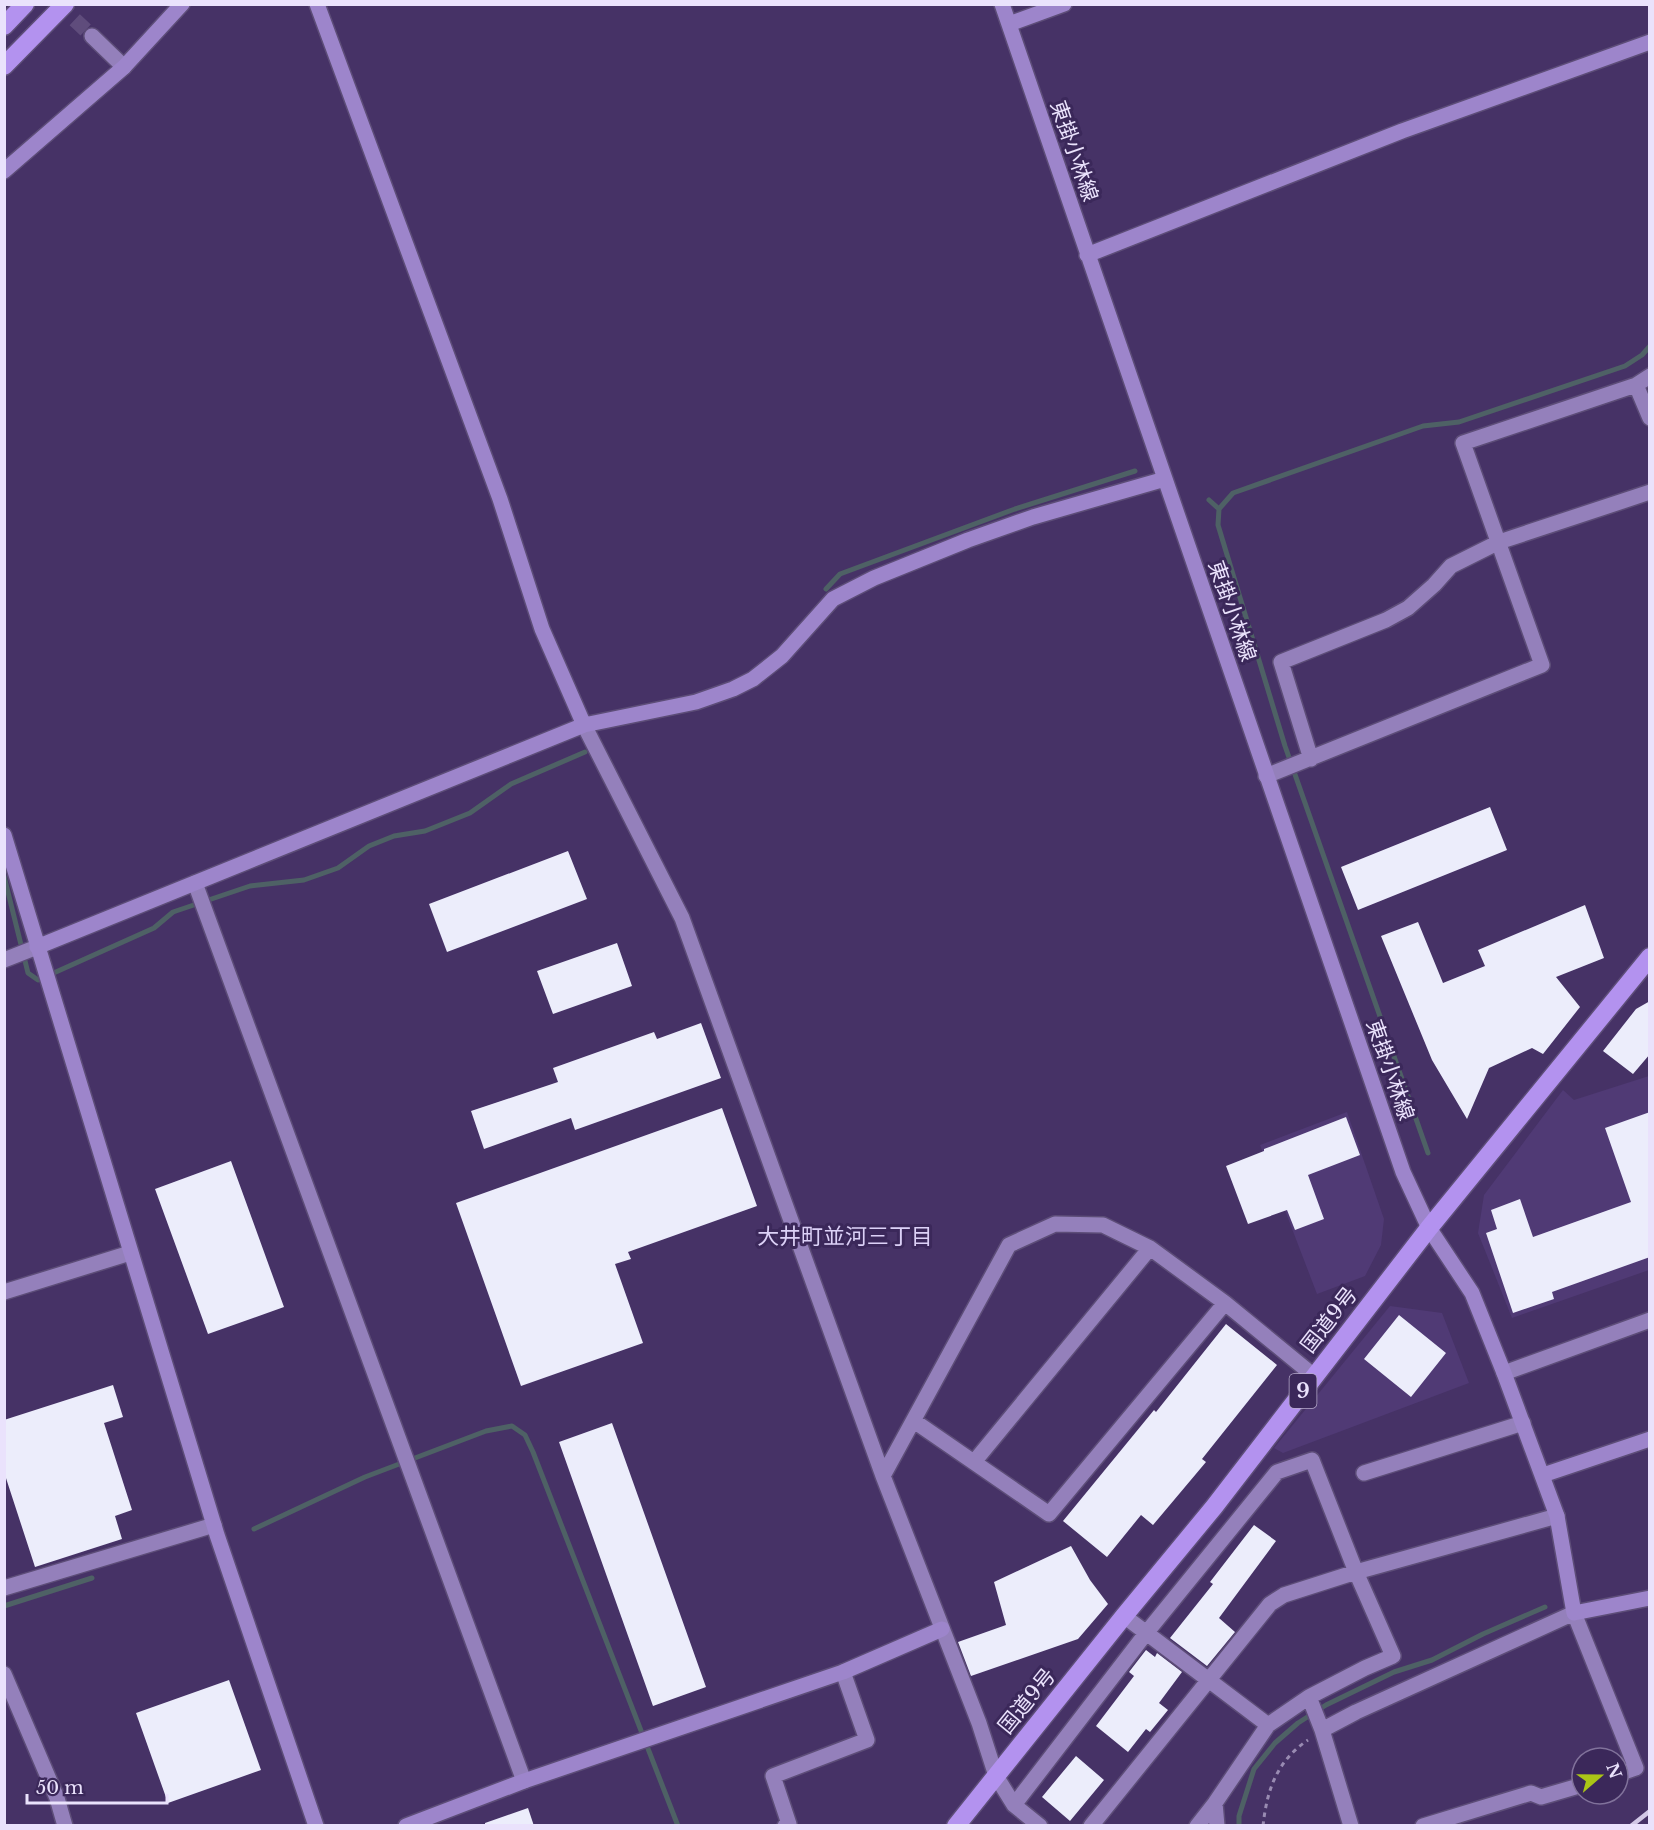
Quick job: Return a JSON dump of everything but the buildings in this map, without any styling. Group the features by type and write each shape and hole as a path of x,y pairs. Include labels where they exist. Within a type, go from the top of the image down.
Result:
{"highway":[{"path":"4,26 25,4"},
{"path":"4,66 65,4"},
{"name":"国道9号","path":"956,1826 1214,1507 1430,1228 1650,957"}],"street":[{"path":"4,171 124,67 182,4"},
{"path":"317,4 500,500 542,629 584,725 682,918 883,1476 979,1723 996,1776 1014,1805 1040,1826"},
{"name":"東掛小林線","path":"1002,4 1403,1172 1430,1228 1472,1293 1543,1475 1557,1516 1574,1613"},
{"path":"1009,24 1064,4"},
{"path":"92,36 124,67"},
{"path":"1087,255 1402,131 1650,42"},
{"path":"1266,776 1542,665 1463,443 1636,385 1650,376"},
{"path":"1636,385 1650,418"},
{"path":"4,960 584,725 696,702 733,689 753,679 782,656 833,599 874,578 968,540 1033,517 1165,479"},
{"path":"1311,759 1281,662 1386,620 1408,608 1451,566 1499,543 1650,492"},
{"path":"4,835 214,1525 316,1826"},
{"path":"195,883 524,1781"},
{"path":"883,1476 1009,1245 1055,1224 1103,1226 1150,1248 1225,1303 1314,1376"},
{"path":"974,1462 1150,1248"},
{"path":"4,1292 130,1253"},
{"path":"914,1421 1048,1514 1225,1303"},
{"path":"1504,1373 1650,1320"},
{"path":"1364,1473 1523,1423"},
{"path":"1543,1475 1650,1439"},
{"path":"1014,1805 1147,1632 1277,1472 1312,1460 1356,1572 1394,1656 1309,1697 1268,1725 1197,1826"},
{"path":"1091,1826 1270,1604 1284,1595 1356,1572 1557,1516"},
{"path":"4,1588 214,1525"},
{"path":"1322,1730 1356,1712 1574,1613 1650,1598"},
{"path":"1574,1613 1627,1746"},
{"path":"1124,1616 1268,1725"},
{"path":"406,1826 524,1781 843,1672 942,1629"},
{"path":"785,1826 789,1824 773,1776 867,1740 843,1672"},
{"path":"4,1674 57,1798 65,1826"},
{"path":"1309,1697 1322,1730 1351,1826"},
{"path":"1630,1753 1636,1768 1630,1770"},
{"path":"1423,1826 1531,1793 1541,1797 1570,1789"},
{"path":"1215,1803 1217,1826"}],"path":[{"path":"1263,1826 1265,1806 1274,1776 1300,1745 1322,1730"}],"shaded area":[{"path":"1649,1076 1649,1270 1512,1318 1478,1233 1484,1195 1563,1090 1574,1100"},
{"path":"1347,1112 1384,1219 1381,1245 1365,1276 1317,1294 1260,1145"},
{"path":"1390,1306 1442,1313 1469,1383 1283,1453 1274,1448"}],"waterway":[{"path":"1428,1153 1285,746 1218,525 1219,509 1233,493 1423,426 1459,422 1625,366 1642,355 1650,346"},
{"path":"826,589 840,574 1015,509 1135,471"},
{"path":"1209,500 1219,509"},
{"path":"4,876 28,973 38,980 154,928 173,912 250,886 304,880 338,868 369,846 394,836 425,831 470,813 511,784 585,752"},
{"path":"254,1529 365,1477 486,1431 512,1426 525,1435 678,1826"},
{"path":"4,1606 92,1578"},
{"path":"1239,1826 1239,1816 1254,1769 1275,1743 1298,1723 1326,1705 1394,1672 1432,1660 1483,1634 1545,1607"}],"tunnel":[{"path":"58,4 92,36"}],"railway":[{"path":"1631,1826 1650,1811"}],"district":[{"name":"大井町並河三丁目","path":"845,1236"}]}
